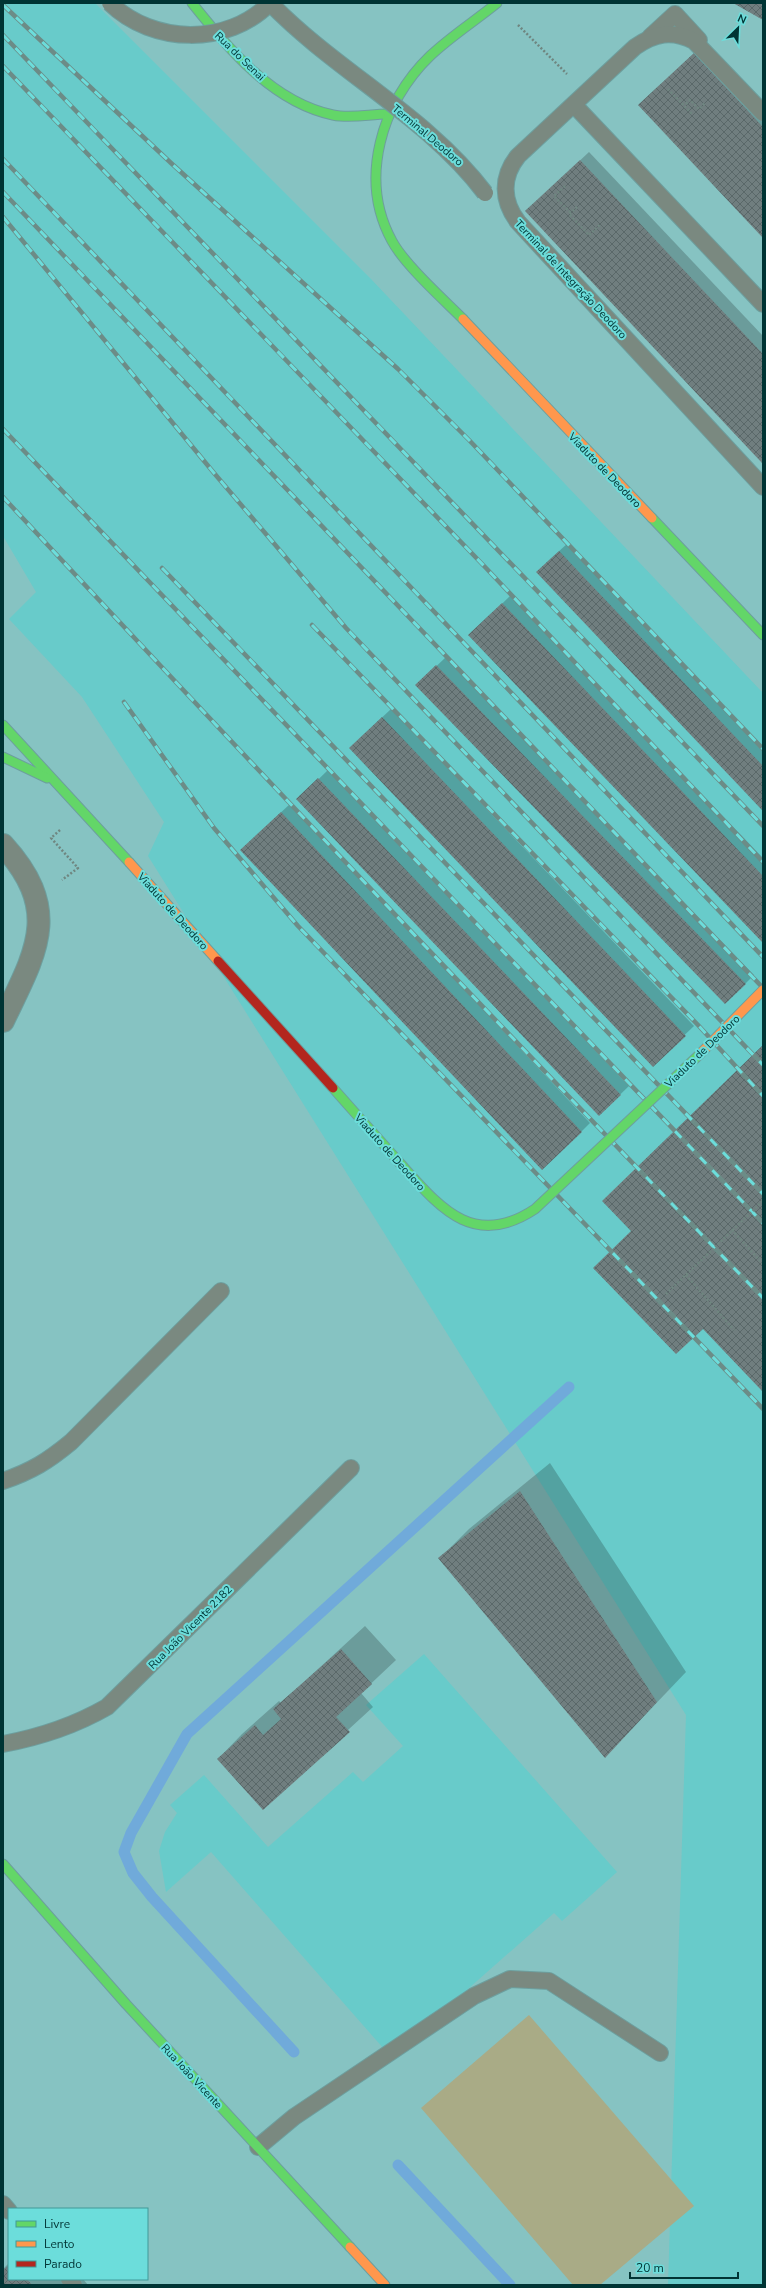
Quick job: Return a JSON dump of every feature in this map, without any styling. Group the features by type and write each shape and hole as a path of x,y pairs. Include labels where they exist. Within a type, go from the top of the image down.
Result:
{"main road":[{"name":"Rua do Senai","path":"192,3 217,36 263,80 298,102 333,115 388,114"},
{"name":"Viaduto de Deodoro","path":"497,3 430,56 398,95 388,114 377,153 376,187 382,216 392,241 407,261 447,305 763,635"},
{"name":"Viaduto de Deodoro","path":"3,725 60,784 431,1197 454,1216 480,1226 505,1226 527,1216 696,1058 763,990"},
{"path":"3,757 60,784"},
{"name":"Rua João Vicente","path":"3,1864 126,2004 385,2285"}],"street":[{"path":"3,845 23,870 36,898 39,915 36,946 3,1021"}],"lane":[{"path":"110,3 140,25 166,34 193,36 219,32 244,23 270,3"},
{"name":"Terminal Deodoro","path":"270,3 300,30 428,133 466,167 485,193 675,14 763,108"},
{"name":"Terminal de Integração Deodoro","path":"763,113 694,41 683,36 670,33 657,35 635,47 518,156 509,170 504,190 511,213 518,222 763,487"},
{"path":"576,107 763,304"},
{"path":"3,1481 21,1475 48,1462 71,1442 221,1290"},
{"name":"Rua João Vicente 2182","path":"3,1744 57,1731 84,1721 107,1707 351,1468"},
{"path":"258,2148 294,2117 467,2000 510,1979 549,1981 660,2053"}],"path":[{"path":"513,19 571,78"},
{"path":"668,89 692,114"},
{"path":"686,104 690,100 699,109 705,104"},
{"path":"565,186 554,196 578,220"},
{"path":"577,207 570,214 589,234 601,224"},
{"path":"36,898 78,868 51,838 82,810"},
{"path":"666,1294 763,1201"},
{"path":"732,1230 763,1264"},
{"path":"686,1275 734,1330"}],"shaded area":[{"path":"3,3 95,3 371,279 763,693 763,2285 668,2285 686,1715 148,856 164,822 82,697 9,619 36,592 3,536"},
{"path":"424,1654 617,1872 562,1921 554,1913 391,2057 211,1852 166,1892 159,1851 165,1832 177,1813 170,1805 204,1775 268,1847 353,1772 363,1782 403,1746 366,1705"}],"green space":[{"path":"529,2015 694,2206 600,2285 573,2285 421,2108"}],"building":[{"path":"733,3 763,3 763,20"},
{"path":"694,53 763,127 763,238 638,105"},
{"path":"580,160 763,354 763,464 525,211"},
{"path":"559,551 763,766 763,811 536,572"},
{"path":"502,603 763,876 763,943 468,635"},
{"path":"436,665 746,984 725,1004 415,685"},
{"path":"382,717 686,1036 653,1067 349,748"},
{"path":"318,778 621,1095 599,1116 296,799"},
{"path":"281,812 582,1132 542,1170 240,850"},
{"path":"763,1045 763,1392 703,1329 676,1354 593,1268 631,1231 602,1201"},
{"path":"520,1491 657,1702 605,1758 438,1558"},
{"path":"341,1649 372,1684 336,1717 350,1732 263,1810 217,1759 255,1725 263,1735 281,1719 273,1709"},
{"path":"8,2266 8,2280 28,2280 32,2285 3,2285 3,2270"}],"waterway":[{"path":"294,2052 152,1897 133,1873 124,1852 131,1833 187,1734 569,1387"},
{"path":"398,2165 510,2285"}],"railway":[{"path":"3,5 171,163 398,369 469,440 763,749"},
{"path":"3,35 763,826"},
{"path":"3,66 486,568 763,862"},
{"path":"3,159 763,957"},
{"path":"3,192 763,988"},
{"path":"3,217 214,473 346,628 763,1065"},
{"path":"3,429 763,1223"},
{"path":"3,497 381,900 763,1298"},
{"path":"162,568 763,1194"},
{"path":"312,625 698,1025 763,1096"},
{"path":"124,702 214,828 298,926 763,1409"}],"traffic: fast":[{"path":"192,3 237,55 271,86 290,98 311,108 333,115 354,116 388,114"},
{"path":"463,319 415,271 392,241 382,217 377,192 376,167 380,142 388,118 399,96 413,75 438,49 497,3"},
{"path":"652,518 763,635"},
{"path":"3,725 129,862"},
{"path":"3,757 47,778"},
{"path":"333,1088 427,1193 442,1207 458,1217 475,1224 493,1225 513,1221 535,1209 700,1054"},
{"path":"3,1864 126,2004 350,2247"}],"traffic: slow":[{"path":"463,319 652,518"},
{"path":"129,862 218,961"},
{"path":"700,1054 763,990"},
{"path":"350,2247 385,2285"}],"traffic: jam":[{"path":"218,961 333,1088"}]}
